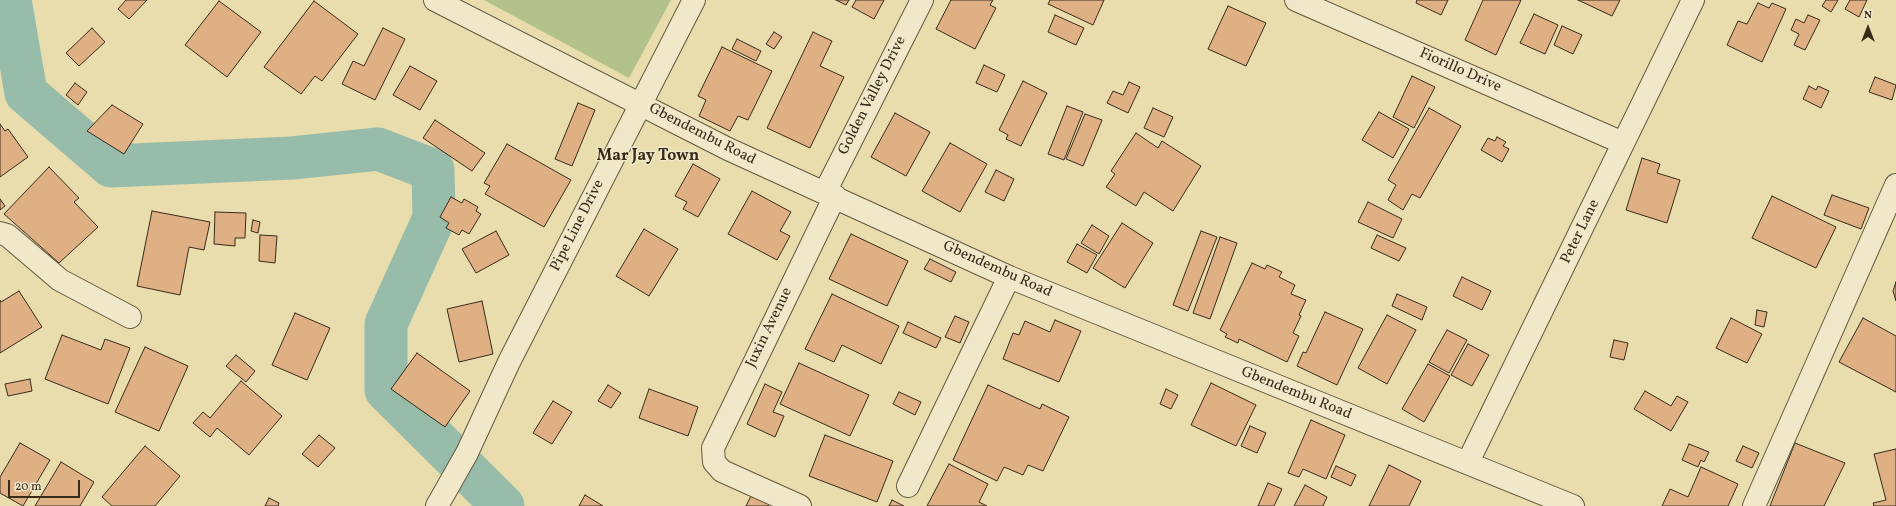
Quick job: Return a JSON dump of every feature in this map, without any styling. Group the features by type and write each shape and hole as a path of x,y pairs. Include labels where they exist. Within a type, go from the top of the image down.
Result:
{"street":[{"name":"Gbendembu Road","path":"435,0 728,149 830,194 1009,277 1468,462 1573,506"},
{"name":"Pipe Line Drive","path":"437,506 463,460 509,362 640,103 694,0"},
{"name":"Golden Valley Drive","path":"830,194 922,0"},
{"name":"Fiorillo Drive","path":"1296,0 1623,143"},
{"name":"Peter Lane","path":"1468,462 1694,0"},
{"path":"1754,506 1896,185"},
{"name":"Juxin Avenue","path":"800,506 722,471 714,462 713,448 830,194"},
{"path":"0,233 7,235 60,280 130,317"},
{"path":"908,486 1009,277"}],"green space":[{"path":"484,0 671,0 629,78"}],"building":[{"path":"126,0 147,0 129,19 118,9"},
{"path":"836,0 849,0 846,5"},
{"path":"856,0 884,0 874,19 852,7"},
{"path":"951,0 993,0 990,5 996,8 975,49 936,29"},
{"path":"1050,0 1104,0 1093,25 1048,4"},
{"path":"1417,0 1448,0 1441,15 1416,3"},
{"path":"1483,0 1521,0 1496,55 1465,40"},
{"path":"1578,0 1620,0 1612,16"},
{"path":"1826,0 1838,0 1831,12 1822,6"},
{"path":"1850,0 1867,0 1859,17 1845,9"},
{"path":"219,1 261,32 227,77 185,45"},
{"path":"314,1 358,34 322,81 315,76 301,94 264,67"},
{"path":"1758,3 1769,8 1772,3 1786,9 1762,62 1727,45 1738,21 1747,24"},
{"path":"1228,6 1266,23 1246,66 1208,49"},
{"path":"1534,14 1558,25 1545,54 1520,43"},
{"path":"1055,15 1084,28 1076,45 1048,32"},
{"path":"1808,15 1820,20 1805,50 1794,45 1799,34 1791,30 1796,19 1804,23"},
{"path":"1562,26 1582,35 1573,54 1554,45"},
{"path":"92,28 105,42 79,66 66,53"},
{"path":"383,28 405,39 375,100 342,84 353,61 364,66"},
{"path":"774,32 782,37 774,49 766,44"},
{"path":"813,32 832,41 820,66 844,77 810,148 767,128"},
{"path":"737,39 761,51 756,61 732,49"},
{"path":"722,47 772,71 748,120 738,116 730,131 699,116 706,100 698,96"},
{"path":"984,65 1005,75 997,92 976,83"},
{"path":"410,66 437,81 420,110 393,95"},
{"path":"1412,76 1435,87 1414,128 1393,117"},
{"path":"1875,77 1896,85 1892,100 1869,92"},
{"path":"1023,81 1047,93 1021,146 1006,139 1008,135 999,130"},
{"path":"1129,82 1140,87 1128,113 1107,103 1113,91 1123,95"},
{"path":"75,83 87,92 78,105 66,95"},
{"path":"1809,86 1816,90 1818,86 1829,91 1821,108 1803,99"},
{"path":"578,103 595,110 572,166 555,159"},
{"path":"112,105 143,124 124,154 87,131"},
{"path":"1067,106 1083,112 1064,160 1048,154"},
{"path":"1153,108 1173,117 1164,137 1144,128"},
{"path":"1429,108 1461,126 1420,198 1412,194 1403,210 1388,200 1396,185 1388,180"},
{"path":"1379,112 1409,129 1393,158 1362,140"},
{"path":"895,113 930,132 906,176 871,157"},
{"path":"1085,114 1102,120 1083,166 1066,159"},
{"path":"435,120 485,153 472,171 423,138"},
{"path":"0,124 5,131 8,129 28,157 0,177"},
{"path":"1136,133 1158,148 1162,141 1201,166 1173,211 1144,192 1136,206 1106,187 1115,174 1111,171"},
{"path":"1497,137 1506,142 1503,146 1509,149 1502,162 1481,150 1488,138 1495,141"},
{"path":"950,143 987,164 960,212 922,191"},
{"path":"507,144 571,180 544,227 485,194 490,186 484,183"},
{"path":"1642,158 1660,164 1657,173 1680,180 1667,223 1626,210"},
{"path":"693,164 720,179 698,217 683,209 687,202 675,196"},
{"path":"49,167 79,198 74,202 98,227 59,263 4,214"},
{"path":"996,170 1014,179 1004,201 985,192"},
{"path":"752,191 791,212 780,231 790,236 777,260 728,234"},
{"path":"1832,195 1869,208 1861,229 1824,215"},
{"path":"1772,196 1836,227 1816,268 1752,238"},
{"path":"451,197 462,203 464,199 478,207 476,211 481,214 469,234 462,230 459,235 446,228 449,223 440,217"},
{"path":"0,199 5,206 0,210"},
{"path":"1368,202 1402,219 1393,238 1358,222"},
{"path":"152,211 210,222 204,250 189,247 180,295 137,286"},
{"path":"215,212 246,213 245,238 235,238 235,246 214,244"},
{"path":"253,220 260,222 258,233 251,231"},
{"path":"1122,223 1153,243 1125,288 1093,268"},
{"path":"1092,225 1109,236 1099,254 1081,243"},
{"path":"644,229 678,249 649,296 616,276"},
{"path":"496,231 509,255 476,273 462,249"},
{"path":"1201,231 1217,237 1188,311 1173,305"},
{"path":"851,234 908,261 887,306 829,279"},
{"path":"260,235 277,236 275,263 259,261"},
{"path":"1377,235 1406,248 1399,261 1371,248"},
{"path":"1220,237 1237,243 1210,319 1193,313"},
{"path":"1077,244 1097,255 1087,273 1067,262"},
{"path":"930,259 956,272 951,282 924,269"},
{"path":"1252,263 1265,269 1267,265 1282,272 1279,277 1295,285 1291,294 1306,300 1299,315 1301,316 1293,333 1299,336 1287,362 1239,339 1238,343 1225,337 1227,334 1220,330"},
{"path":"1462,277 1491,291 1482,310 1453,296"},
{"path":"1896,282 1896,301 1893,291"},
{"path":"19,291 42,327 0,353 0,300 1,302"},
{"path":"832,294 899,326 881,364 842,345 834,362 805,349"},
{"path":"1397,294 1427,307 1422,320 1392,306"},
{"path":"482,301 493,354 459,362 447,309"},
{"path":"1757,310 1767,312 1764,327 1755,325"},
{"path":"1325,312 1363,329 1337,385 1297,366 1303,352 1306,353"},
{"path":"295,313 330,328 307,380 272,365"},
{"path":"1387,315 1416,330 1387,384 1358,368"},
{"path":"955,316 969,322 960,343 945,337"},
{"path":"1731,318 1762,334 1747,363 1716,348"},
{"path":"1863,318 1896,336 1896,392 1839,362"},
{"path":"1055,320 1081,331 1059,382 1003,359 1013,333 1019,335 1025,321 1050,332"},
{"path":"908,322 941,338 936,348 903,333"},
{"path":"1447,330 1467,340 1449,373 1429,362"},
{"path":"62,335 101,350 105,339 130,348 108,404 45,379"},
{"path":"1614,340 1628,343 1624,360 1610,357"},
{"path":"1468,344 1489,355 1472,386 1451,375"},
{"path":"145,347 188,366 159,431 115,412"},
{"path":"417,353 470,391 445,427 391,389"},
{"path":"236,355 255,371 246,382 226,366"},
{"path":"799,363 869,395 850,436 780,404"},
{"path":"1428,364 1450,376 1424,422 1402,409"},
{"path":"30,379 32,391 8,396 5,384"},
{"path":"241,381 282,416 249,455 217,428 210,437 193,423 203,412 210,418"},
{"path":"1211,383 1256,405 1236,446 1191,425"},
{"path":"765,384 782,392 773,412 784,416 775,437 747,424"},
{"path":"608,385 621,393 611,408 598,401"},
{"path":"988,385 1040,409 1042,404 1069,417 1043,471 1028,465 1023,475 1004,467 997,481 953,460"},
{"path":"649,389 698,407 688,436 639,418"},
{"path":"1166,389 1178,395 1171,409 1160,404"},
{"path":"1645,391 1671,406 1677,396 1688,402 1671,431 1634,409"},
{"path":"899,392 921,402 915,415 893,404"},
{"path":"553,401 572,412 552,444 533,433"},
{"path":"1311,420 1345,435 1326,479 1303,469 1299,477 1288,473"},
{"path":"1250,426 1266,433 1257,453 1241,446"},
{"path":"319,435 335,448 318,467 302,454"},
{"path":"825,435 893,461 877,502 809,476"},
{"path":"20,443 50,460 23,506 0,493 0,477"},
{"path":"1795,443 1845,463 1824,506 1770,506"},
{"path":"1689,444 1709,452 1704,462 1701,460 1698,467 1682,460"},
{"path":"145,446 180,476 155,506 112,506 102,497"},
{"path":"1743,446 1759,453 1752,468 1736,461"},
{"path":"1896,449 1896,506 1874,506 1873,503 1886,500 1874,454"},
{"path":"61,462 94,482 80,506 35,506"},
{"path":"949,464 988,484 979,502 987,506 927,506"},
{"path":"1389,465 1421,481 1409,506 1369,506"},
{"path":"1336,466 1356,475 1351,486 1331,477"},
{"path":"1701,467 1738,484 1728,506 1662,506 1670,489 1688,497"},
{"path":"1268,483 1282,489 1274,506 1258,506"},
{"path":"1305,485 1327,497 1323,506 1294,506"},
{"path":"752,494 769,504 768,506 746,506"},
{"path":"585,495 603,506 579,506"},
{"path":"269,498 279,503 278,506 265,506"},
{"path":"892,500 904,506 889,506"}],"waterway":[{"path":"10,0 26,93 111,166 292,158 378,149 433,170 434,218 386,324 386,390 503,506"}],"district":[{"name":"Mar Jay Town","path":"648,157"}]}
